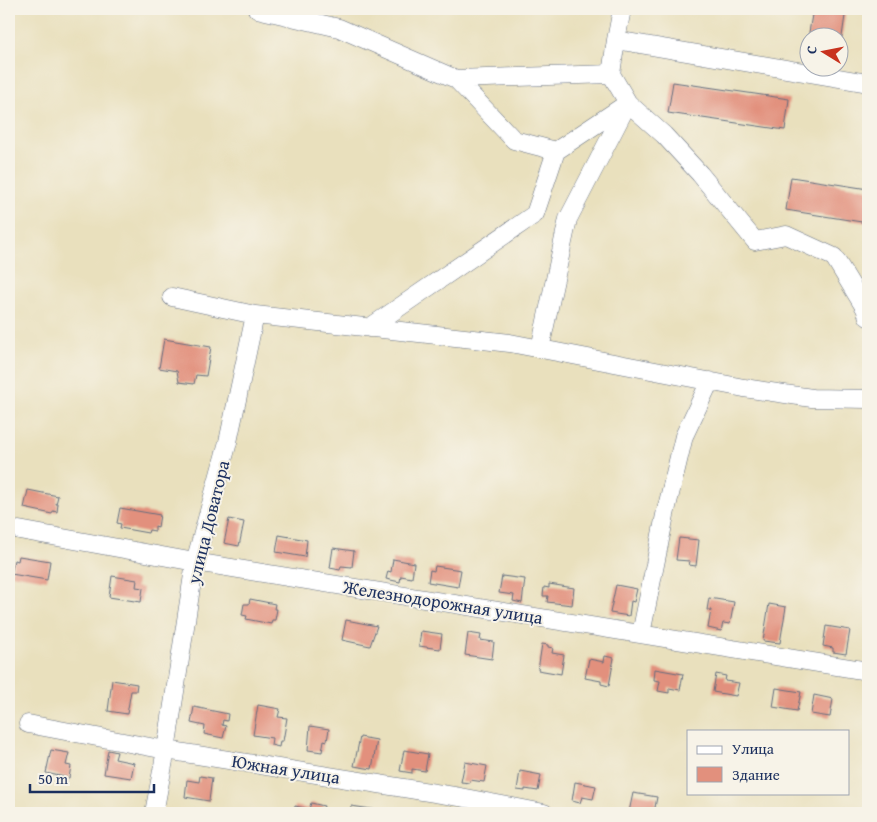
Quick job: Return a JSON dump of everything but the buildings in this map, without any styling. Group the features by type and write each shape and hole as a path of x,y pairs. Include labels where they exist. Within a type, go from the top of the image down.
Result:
{"street":[{"path":"257,9 340,28 456,79 514,140 556,151"},
{"path":"622,9 611,74 628,103 664,134 700,174 755,241 786,234 834,257 868,316"},
{"path":"616,40 868,83"},
{"path":"456,79 611,74"},
{"path":"369,328 535,214 556,151 628,103"},
{"path":"540,349 568,219 628,103"},
{"path":"172,297 255,315 510,343 710,381 812,398 868,399"},
{"name":"улица Доватора","path":"154,813 166,750 195,562 228,442 255,315"},
{"path":"641,634 665,515 684,436 710,381"},
{"name":"Железнодорожная улица","path":"19,530 195,562 868,671"},
{"name":"Южная улица","path":"28,724 166,750 460,797 544,813"}]}
